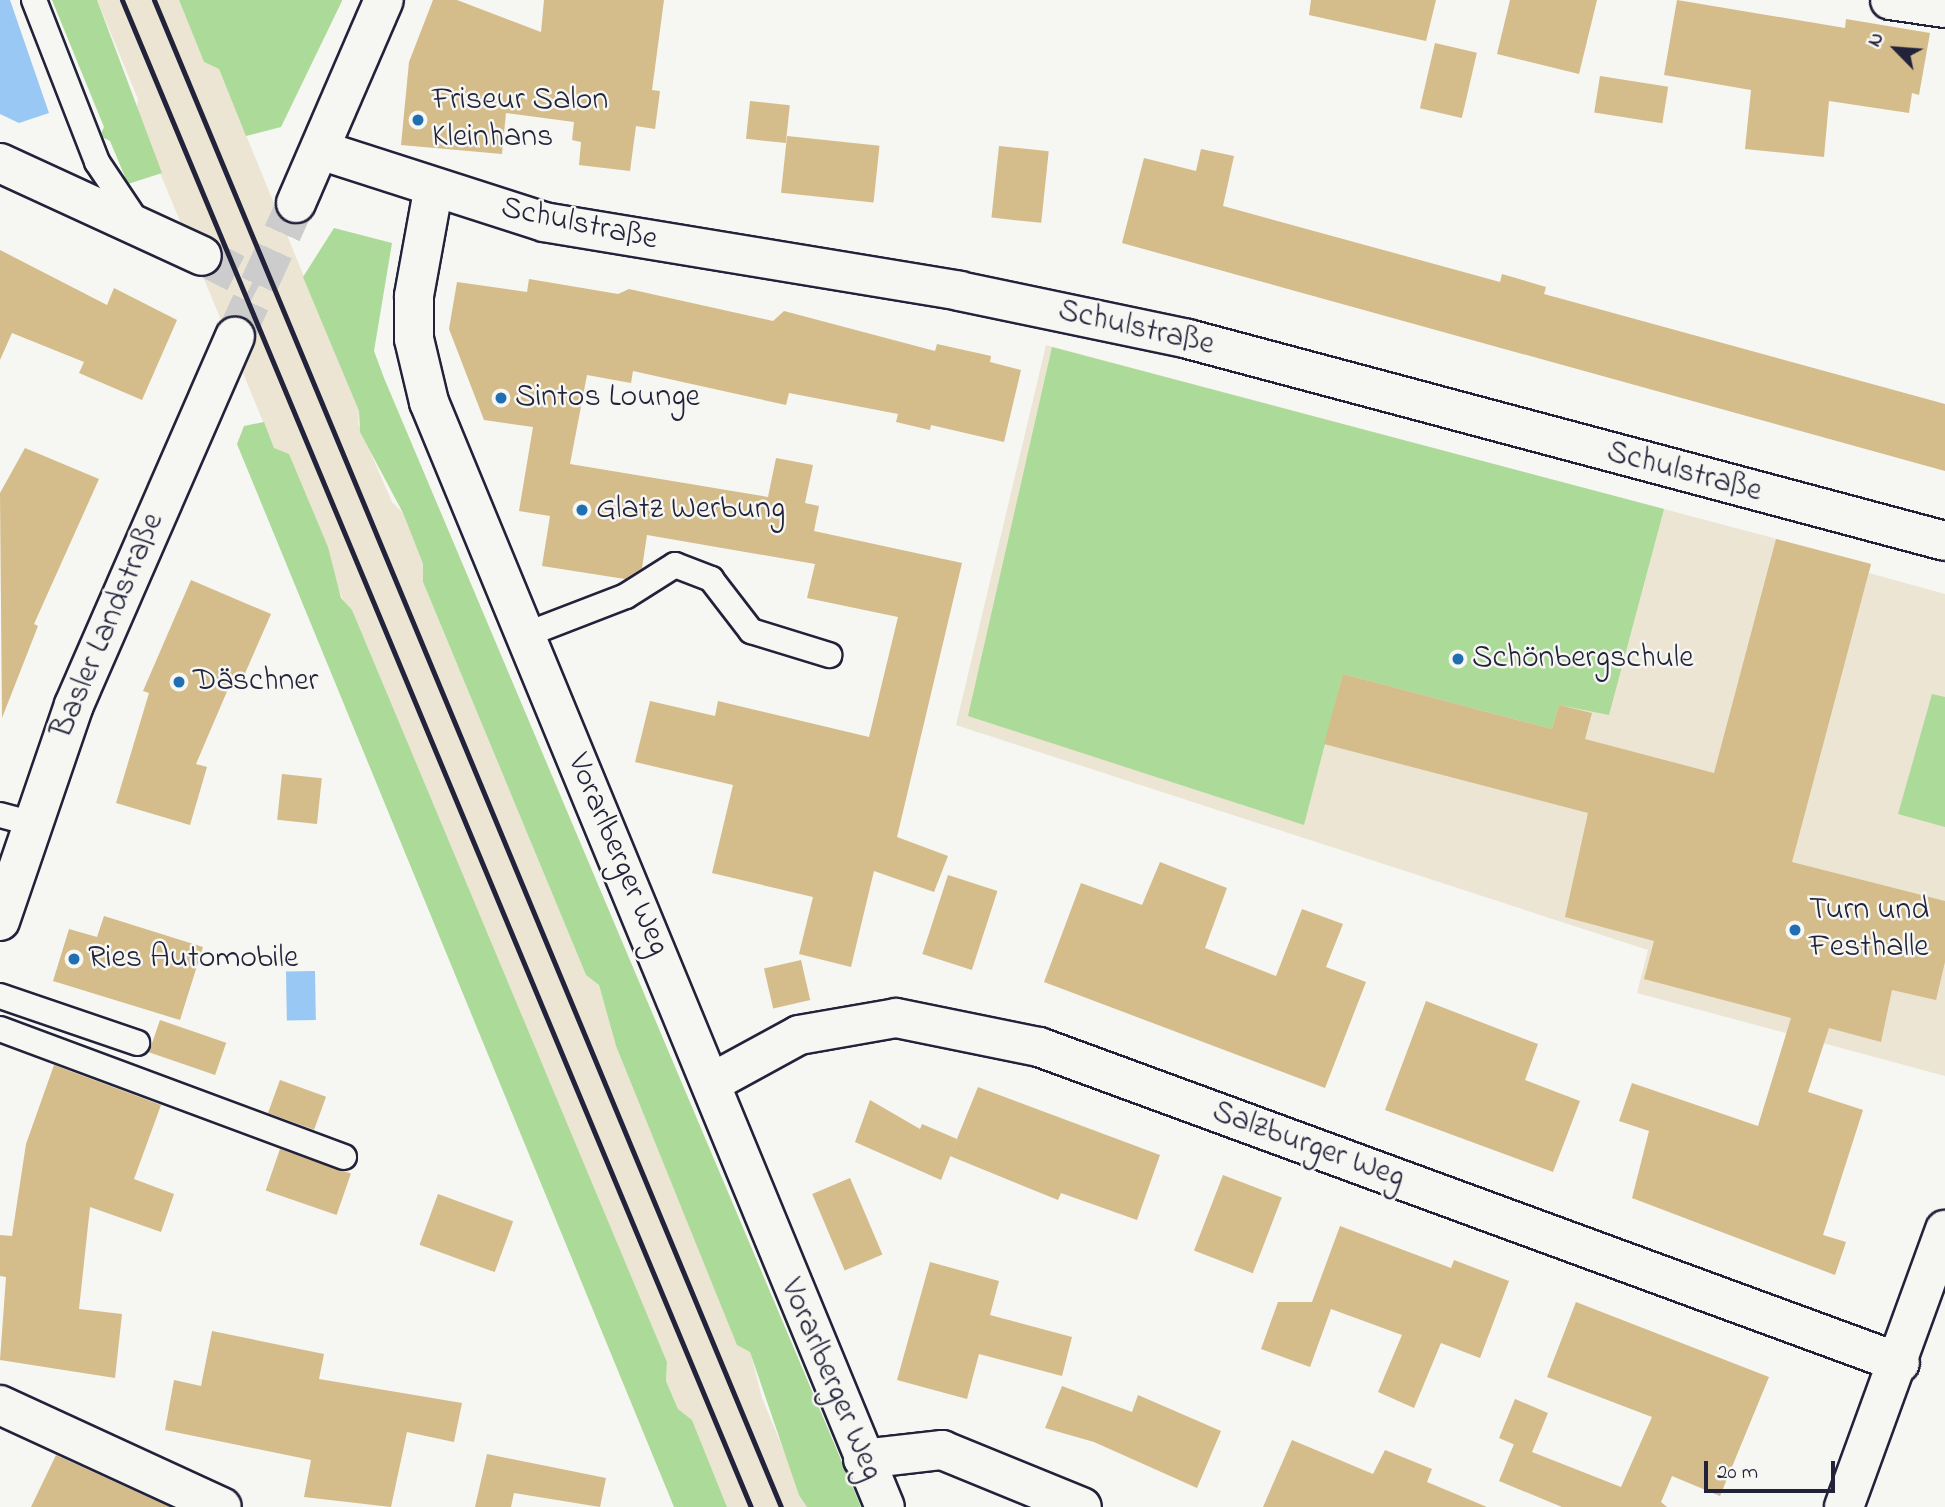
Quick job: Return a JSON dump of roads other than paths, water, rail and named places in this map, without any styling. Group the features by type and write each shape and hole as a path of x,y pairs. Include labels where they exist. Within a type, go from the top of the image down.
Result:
{"street":[{"path":"296,203 384,0"},
{"path":"1890,0 1945,8"},
{"name":"Schulstraße","path":"320,150 433,191 544,222 959,291 1188,339 1945,541"},
{"path":"0,163 202,256"},
{"name":"Vorarlberger Weg","path":"433,191 414,296 414,339 429,402 711,1083 742,1174 885,1507"},
{"name":"Basler Landstraße","path":"0,921 15,819 74,705 235,337"},
{"name":"Salzburger Weg","path":"711,1083 799,1035 896,1018 1039,1047 1900,1363"},
{"path":"1844,1507 1900,1363 1945,1230"},
{"path":"0,1405 222,1507"},
{"path":"863,1459 942,1451 1082,1507"}],"lane":[{"path":"34,0 97,162 139,226"},
{"path":"525,635 626,596 675,565 711,579 751,631 829,655"},
{"path":"0,996 137,1043"},
{"path":"0,1029 344,1157"}],"water":[{"path":"0,0 10,0 49,113 19,123 0,114"},
{"path":"315,971 316,1020 287,1020 286,972"}],"tunnel":[{"path":"235,337 296,203"},
{"path":"202,256 259,285"}],"railway":[{"path":"122,0 751,1507"},
{"path":"154,0 781,1507"}],"place":[{"name":"Friseur Salon Kleinhans","path":"418,120"},
{"name":"Sintos Lounge","path":"501,398"},
{"name":"Glatz Werbung","path":"582,510"},
{"name":"Schönbergschule","path":"1458,659"},
{"name":"Däschner","path":"179,682"},
{"name":"Turn und Festhalle","path":"1795,930"},
{"name":"Ries Automobile","path":"74,959"}]}
